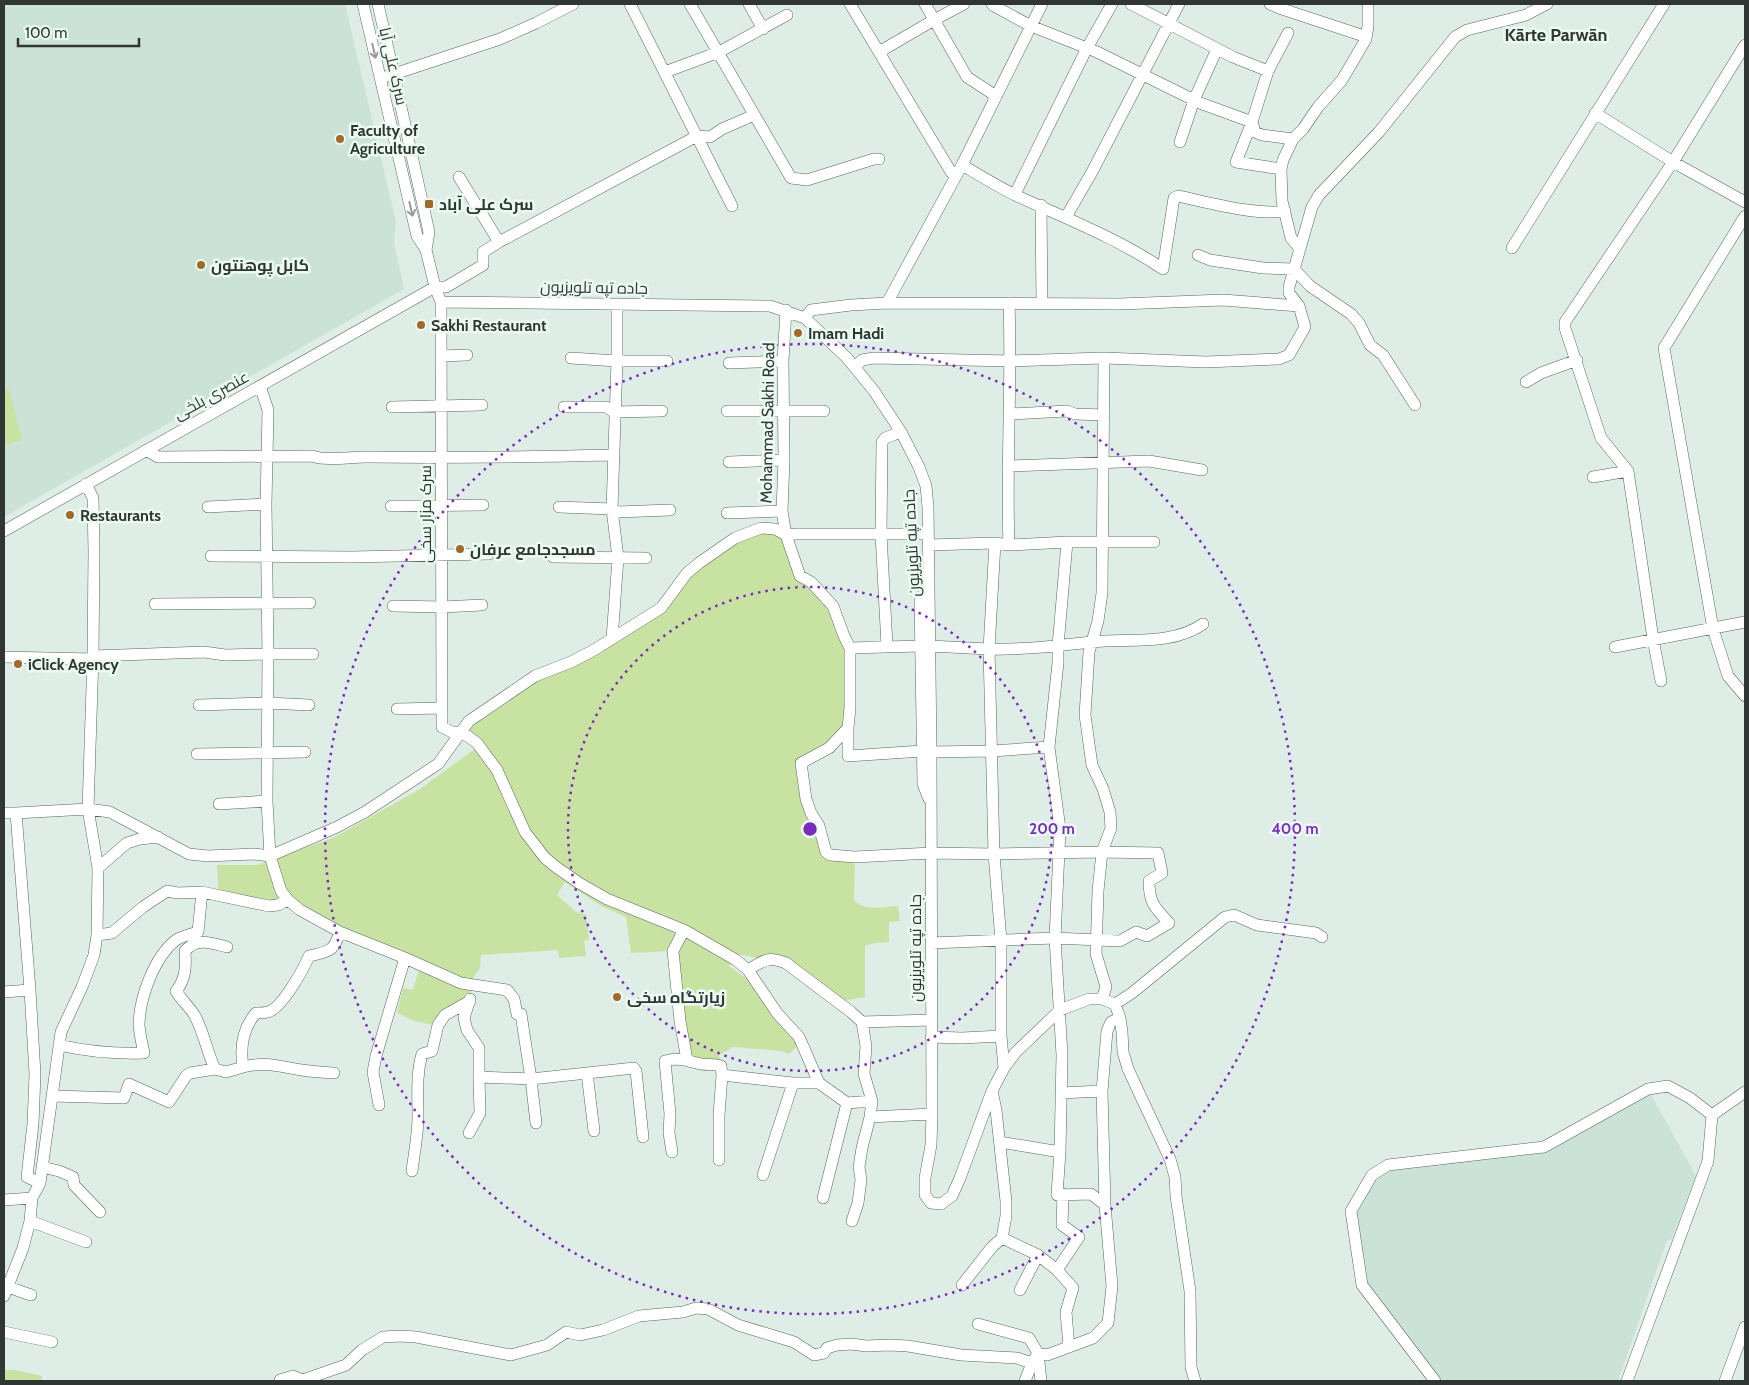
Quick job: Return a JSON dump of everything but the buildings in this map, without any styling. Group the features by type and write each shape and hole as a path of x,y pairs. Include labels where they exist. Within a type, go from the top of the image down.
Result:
{"street":[{"name":"سرک علی آبا","path":"363,4 417,236 426,250"},
{"path":"378,4 429,232 426,250 435,287 441,302"},
{"path":"380,79 500,39 572,4"},
{"path":"630,4 732,206"},
{"path":"690,4 791,178 807,180 879,159"},
{"path":"749,4 763,29"},
{"path":"850,4 951,172 959,170 1041,205 1140,253 1163,269 1174,198 1178,196 1274,213 1285,211"},
{"path":"925,4 967,77 996,96"},
{"path":"879,52 964,4"},
{"path":"992,4 1030,26 1087,48 1194,100 1252,122"},
{"path":"887,303 959,170 1042,4"},
{"path":"1014,194 1087,48 1112,4"},
{"path":"1131,4 1217,49 1268,71"},
{"path":"1066,217 1092,172 1179,4"},
{"path":"1270,4 1364,36 1366,39"},
{"path":"1300,249 1291,238 1282,201 1281,169 1293,139 1342,80 1366,39 1368,4"},
{"path":"855,367 862,360 874,358 1011,361 1104,358 1206,362 1279,359 1289,356 1305,327 1300,306 1289,293 1289,287 1312,207 1319,195 1379,132 1455,37 1475,28 1526,15 1548,4"},
{"path":"1512,248 1664,4"},
{"path":"665,72 719,52 787,15"},
{"path":"1281,169 1236,162 1252,122 1268,71 1288,33"},
{"path":"1661,681 1628,471 1601,438 1565,328 1565,322 1673,162 1745,45"},
{"path":"1180,142 1194,100 1217,49"},
{"path":"1595,113 1673,162 1745,202"},
{"path":"459,178 499,242 697,136 710,137 754,115"},
{"path":"1252,122 1255,132 1262,135 1293,139"},
{"path":"1041,205 1042,303"},
{"path":"1745,216 1664,348 1713,629 1728,676 1745,696"},
{"name":"عنصری بلخی","path":"4,531 435,287 446,288 483,265 483,252 499,242"},
{"path":"1198,255 1210,260 1234,264 1263,268 1294,269 1310,286 1352,314 1359,323 1370,345 1383,355 1415,405"},
{"path":"805,318 811,310 887,303 1120,304 1223,300 1300,306"},
{"name":"جاده تپه تلویزیون","path":"441,302 770,306 805,318 855,367 874,391 901,432 919,467 926,486 929,585 925,646 927,752 931,803 932,1114 931,1145 925,1195 931,1203 941,1204 952,1196 992,1091 1004,1068 1016,1052 1060,1010"},
{"name":"سرک مزار سخی","path":"441,302 442,726 452,732 462,732"},
{"path":"1009,303 1011,361 1008,466 1009,545"},
{"path":"612,639 618,558 612,509 617,361 616,304"},
{"name":"Mohammad Sakhi Road","path":"786,310 782,411 784,460 782,511 786,535 800,576 811,582 833,606 850,648"},
{"path":"441,356 467,354"},
{"path":"571,358 617,361 667,361"},
{"path":"1102,999 1106,987 1096,954 1098,891 1102,852 1111,828 1110,812 1103,789 1092,765 1085,714 1089,652 1098,621 1102,593 1104,358"},
{"path":"1526,382 1541,373 1577,360"},
{"path":"729,363 783,361"},
{"path":"260,386 268,410 266,504 267,801 270,856 281,891 300,910 340,932 460,982 507,990 514,999 517,1014 520,1014 531,1079 536,1124"},
{"path":"392,407 482,405"},
{"path":"564,407 606,407 614,412 662,411"},
{"path":"727,411 824,411"},
{"path":"1009,414 1067,411 1075,414 1104,415"},
{"path":"887,646 881,534 882,442 885,438 901,432"},
{"path":"146,450 158,457 312,456 318,459 354,457 442,458 614,455"},
{"path":"729,462 784,460"},
{"path":"1008,466 1149,461 1202,470"},
{"path":"1593,477 1628,471"},
{"path":"31,1295 6,1291 23,1248 30,1221 32,1198 40,1183 59,1045 65,1021 82,987 94,955 98,935 98,868 88,809 94,552 93,498 86,484"},
{"path":"208,506 266,504"},
{"path":"391,506 483,505"},
{"path":"559,507 612,509 618,512 670,510"},
{"path":"727,513 782,511"},
{"path":"4,813 88,809 110,812 189,854 208,856 254,854 270,856 337,827 365,812 438,764 469,721 535,676 571,662 661,608 687,573 699,563 735,538 761,528 775,529 786,535 881,534 1009,545 1067,542 1154,542"},
{"path":"1067,542 1058,663 1049,747 1060,829 1055,938 1062,1055 1057,1195 1091,1194 1105,1205"},
{"path":"995,543 989,649 994,854 1001,941 1001,1036 1004,1068"},
{"path":"211,556 352,557 489,554"},
{"path":"553,557 646,558"},
{"path":"154,604 310,603"},
{"path":"393,606 442,607 482,605"},
{"path":"1615,647 1745,622"},
{"path":"1049,747 848,756 850,648 925,646 989,649 1058,646 1168,637 1194,630 1203,624"},
{"path":"4,657 93,657 204,652 225,655 313,654"},
{"path":"199,705 268,703 309,705"},
{"path":"397,709 442,708"},
{"path":"848,728 829,748 801,763 806,799 811,813 819,826 826,852 830,855 855,857 931,853 1158,853 1162,873 1149,882 1149,890 1154,907 1169,923 1147,936 1136,932 1120,940 1055,938 931,944"},
{"path":"462,732 477,743 497,770 525,832 545,858 579,883 607,899 684,930 736,960 748,970 777,1013 799,1037 819,1083 847,1103 872,1101"},
{"path":"197,754 305,752"},
{"path":"218,804 267,801"},
{"path":"16,813 30,990 34,1074 33,1124 27,1177 40,1183"},
{"path":"98,868 127,843 158,837"},
{"path":"98,935 112,933 143,907 167,891 178,893 202,892 269,906 278,905 288,900"},
{"path":"59,1045 110,1054 144,1053 139,1026 143,1002 153,970 166,949 178,939 198,932 202,892"},
{"path":"1115,1004 1132,993 1225,918 1234,915 1257,924 1316,933 1322,937"},
{"path":"684,930 673,951 680,1021 687,1060"},
{"path":"243,1067 242,1044 249,1021 256,1014 268,1012 280,1005 310,956 330,950 336,943 340,932"},
{"path":"215,1069 197,1019 176,991 182,983 186,967 186,951 191,944 204,942 227,947"},
{"path":"379,1105 373,1072 405,958"},
{"path":"748,970 766,959 786,963 852,1012 862,1022 866,1046 864,1074 872,1101 862,1148 858,1203 852,1221"},
{"path":"468,1133 480,1113 479,1048 467,1030 464,1018 470,1001 472,985"},
{"path":"4,992 30,990"},
{"path":"1060,1010 1089,999 1110,1000 1115,1004 1120,1018 1123,1052 1128,1069 1170,1160 1174,1177 1190,1291 1191,1366 1195,1381"},
{"path":"412,1171 418,1118 417,1082 422,1054 432,1051 438,1025 444,1015 470,1001"},
{"path":"1038,1353 1047,1355 1093,1338 1108,1323 1112,1286 1105,1205 1102,1092 1108,1031 1111,1022 1120,1018"},
{"path":"862,1022 931,1020"},
{"path":"931,1037 1001,1036"},
{"path":"672,1152 669,1133 670,1114 665,1061 674,1058 700,1064 716,1064 721,1066 722,1075 718,1160"},
{"path":"52,1096 124,1098 129,1084 169,1102 190,1073 215,1069 226,1072 256,1064 334,1073"},
{"path":"479,1077 531,1079 634,1068 636,1071 643,1137"},
{"path":"587,1073 594,1131"},
{"path":"722,1075 792,1084 819,1083"},
{"path":"763,1175 792,1084"},
{"path":"1435,1381 1362,1285 1351,1211 1372,1176 1388,1165 1544,1147 1648,1089 1668,1086 1690,1098 1712,1115"},
{"path":"962,1285 992,1247 1002,1238 1006,1201 996,1110 992,1091"},
{"path":"1060,1094 1102,1092"},
{"path":"1712,1115 1745,1092"},
{"path":"822,1198 847,1103"},
{"path":"870,1116 932,1114"},
{"path":"1627,1381 1708,1160 1712,1115"},
{"path":"1000,1142 1060,1152"},
{"path":"42,1167 59,1171 73,1178 74,1184 100,1212"},
{"path":"1058,1270 1079,1237 1062,1224 1064,1194"},
{"path":"4,1200 32,1198"},
{"path":"30,1221 86,1242"},
{"path":"1002,1238 1038,1255 1058,1270 1073,1288 1066,1312 1069,1347"},
{"path":"1020,1290 1038,1255"},
{"path":"280,1380 293,1376 304,1380 346,1365 362,1350 383,1337 400,1336 416,1338 511,1355 547,1344 566,1332 580,1335 603,1330 639,1316 683,1312 696,1308 708,1309 738,1325 794,1342 814,1354 824,1354 827,1348 836,1345 889,1345 908,1346 961,1355 1017,1358 1032,1363"},
{"path":"978,1324 1032,1340 1038,1353 1042,1381"},
{"path":"1725,1381 1745,1328"},
{"path":"4,1332 52,1342"},
{"path":"1025,1381 1038,1353"}],"shaded area":[{"name":"کابل پوهنتون","path":"4,4 345,4 396,222 394,242 404,289 4,517"},
{"path":"1648,1089 1696,1176 1671,1240 1667,1240 1618,1381 1435,1381 1362,1285 1351,1211 1372,1175 1388,1165 1544,1147"}],"green space":[{"path":"9,388 22,440 4,445 4,390"},
{"path":"761,528 786,535 800,576 833,606 844,636 848,728 801,763 826,852 855,857 854,901 869,907 898,906 900,921 889,922 889,942 865,946 865,997 842,1001 793,965 738,954 729,966 743,976 760,984 803,1041 789,1054 782,1051 733,1047 719,1055 721,1066 687,1060 673,951 631,953 626,917 601,906 565,882 557,895 576,912 586,915 589,940 584,941 586,956 559,958 558,950 481,955 480,968 473,978 469,1004 437,1026 415,1021 397,1013 403,988 413,990 420,966 302,913 289,895 274,903 219,897 217,865 258,865 333,838 420,789 483,743 462,732 469,721 661,608 687,573"},
{"path":"4,1370 15,1370 42,1376 42,1381 4,1381"}],"place":[{"name":"Faculty of Agriculture","path":"340,139"},
{"name":"سرک علی آباد","path":"429,204"},
{"name":"کابل پوهنتون","path":"201,265"},
{"name":"Sakhi Restaurant","path":"421,325"},
{"name":"Imam Hadi","path":"798,333"},
{"name":"Restaurants","path":"70,515"},
{"name":"مسجدجامع عرفان","path":"460,549"},
{"name":"iClick Agency","path":"18,664"},
{"name":"زیارتگاه سخی","path":"617,997"}],"district":[{"name":"Kārte Parwān","path":"1556,35"}]}
